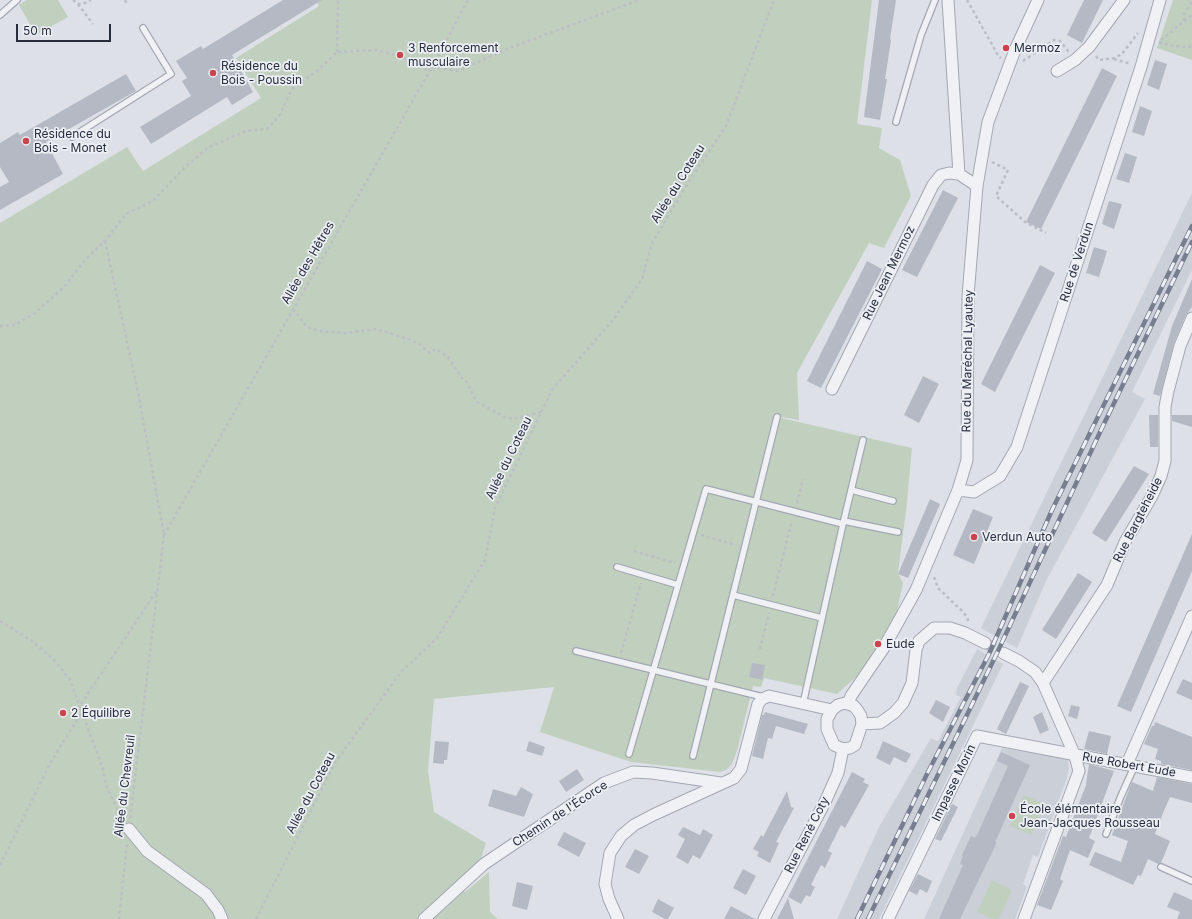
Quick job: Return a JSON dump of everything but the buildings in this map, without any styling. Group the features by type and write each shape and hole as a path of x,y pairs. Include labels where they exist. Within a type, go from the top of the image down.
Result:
{"street":[{"path":"948,0 959,174 978,186"},
{"name":"Rue du Maréchal Lyautey","path":"848,704 851,696 904,615 958,490 967,460 968,296 982,157 988,122 1015,50 1038,0"},
{"path":"1057,71 1075,60 1089,47 1124,0"},
{"name":"Rue de Verdun","path":"958,490 974,492 1000,476 1017,447 1141,67 1154,40 1160,0"},
{"name":"Rue Jean Mermoz","path":"832,389 933,185 941,175 949,173 959,174"},
{"name":"Rue Bargteheide","path":"1043,683 1107,584 1125,542 1152,496 1161,476 1165,461 1165,407 1168,391 1176,359 1192,318"},
{"path":"1131,764 1192,616"},
{"path":"862,724 880,723 894,713 903,703 912,683 916,650 923,636 934,628 942,627 965,632 985,643"},
{"name":"Rue Robert Eude","path":"1004,653 1035,672 1043,683 1075,756 1131,764 1192,777"},
{"path":"618,919 609,899 605,884 610,854 621,836 634,825 734,778 740,769 758,704 769,696 832,710"},
{"path":"845,703 848,704 854,706 858,711 861,716 862,724 854,745 850,748 843,749 834,745 826,729 827,719 832,710 838,705 845,703"},
{"name":"Impasse Morin","path":"888,919 977,736 1075,756"},
{"name":"Rue René Coty","path":"764,919 825,802 838,773 843,749"},
{"path":"1024,919 1076,781 1079,771 1075,756"},
{"name":"Chemin de l'Écorce","path":"424,919 484,864 604,783 633,772 652,773 721,783"},
{"path":"129,829 147,852 206,894 218,910 222,919"}],"lane":[{"path":"0,15 17,0"},
{"path":"896,122 922,35 935,0"},
{"path":"72,137 171,74 143,28"},
{"path":"693,756 777,418"},
{"path":"803,704 863,440"},
{"path":"630,754 706,489 794,512 898,532"},
{"path":"851,490 893,501"},
{"path":"617,567 678,585"},
{"path":"733,595 822,618"},
{"path":"576,651 766,698"},
{"path":"1106,834 1121,796 1131,764"},
{"path":"1161,867 1192,881"}],"path":[{"path":"73,0 78,4 93,24"},
{"path":"78,4 91,0"},
{"path":"124,0 127,4"},
{"path":"337,52 338,0"},
{"name":"Allée des Hêtres","path":"164,535 428,71 432,67 468,0"},
{"path":"432,67 458,71 507,49 639,0"},
{"name":"Allée du Coteau","path":"256,919 336,761 401,672 437,638 486,560 495,508 552,390 613,320 642,279 652,243 692,177 726,126 774,0"},
{"path":"1184,21 1184,14 1192,2"},
{"path":"1154,40 1192,15"},
{"path":"1089,47 1099,60 1114,58 1122,54 1141,30"},
{"path":"1154,40 1173,46 1192,47"},
{"path":"0,326 15,325 35,313 64,286 85,260 106,241 126,214 153,201 186,166 209,147 246,131 267,129 279,116 292,89 317,71 337,52 376,50 399,56 428,71"},
{"path":"1114,58 1141,67"},
{"path":"982,157 1008,170 996,196 1025,222 1046,233"},
{"path":"106,241 138,392 164,535"},
{"path":"293,309 307,327 319,331 346,333 376,330 408,339 419,344 430,353 435,349 439,351 448,356 462,378 466,381 477,402 505,417 513,419 541,412"},
{"path":"760,649 802,479"},
{"path":"693,533 744,548"},
{"name":"Allée du Chevreuil","path":"119,919 164,535"},
{"path":"634,551 684,566"},
{"path":"926,567 934,575 942,593 967,617 969,624 965,632"},
{"path":"619,661 644,575"},
{"path":"80,704 157,591"},
{"path":"0,621 32,641 56,662 70,680 103,769 107,788 129,829"},
{"path":"0,864 52,760 82,712"}],"shaded area":[{"path":"1192,193 1192,270 1132,392 1145,399 1047,579 1017,648 981,628"},
{"path":"977,649 1003,664 879,919 837,919 879,827 931,738 938,741 961,697 956,695 957,688"},
{"name":"École élémentaire Jean-Jacques Rousseau","path":"1002,748 1068,759 1069,768 1067,778 1038,857 1033,855 1023,884 1027,887 1015,919 924,919"}],"green space":[{"path":"27,0 58,0 68,17 36,35 19,5"},
{"path":"316,0 872,0 857,124 882,128 879,148 900,160 911,196 884,248 869,243 797,373 799,420 768,415 912,448 898,573 903,583 896,616 872,656 856,677 837,694 764,678 761,687 753,686 737,751 732,764 726,770 720,772 631,762 540,732 554,687 434,699 428,771 434,812 486,843 481,858 457,887 465,892 489,872 490,912 498,919 0,919 0,223 127,147 143,171 261,98 236,58 319,6"},
{"path":"1173,0 1192,0 1192,60 1157,48"},
{"path":"1024,795 1045,804 1031,835 1010,826"},
{"path":"992,880 1012,890 999,919 993,919 977,912"}],"tunnel":[{"path":"985,643 1003,653"}],"railway":[{"path":"857,919 928,772 989,654 1052,510 1192,226"},
{"path":"868,919 997,653 1101,430 1192,242"}],"place":[{"name":"Mermoz","path":"1006,48"},
{"name":"3 Renforcement musculaire","path":"400,55"},
{"name":"Résidence du Bois - Poussin","path":"213,73"},
{"name":"Résidence du Bois - Monet","path":"26,141"},
{"name":"Verdun Auto","path":"974,537"},
{"name":"Eude","path":"878,644"},
{"name":"2 Équilibre","path":"63,713"},
{"name":"École élémentaire Jean-Jacques Rousseau","path":"1012,816"}]}
